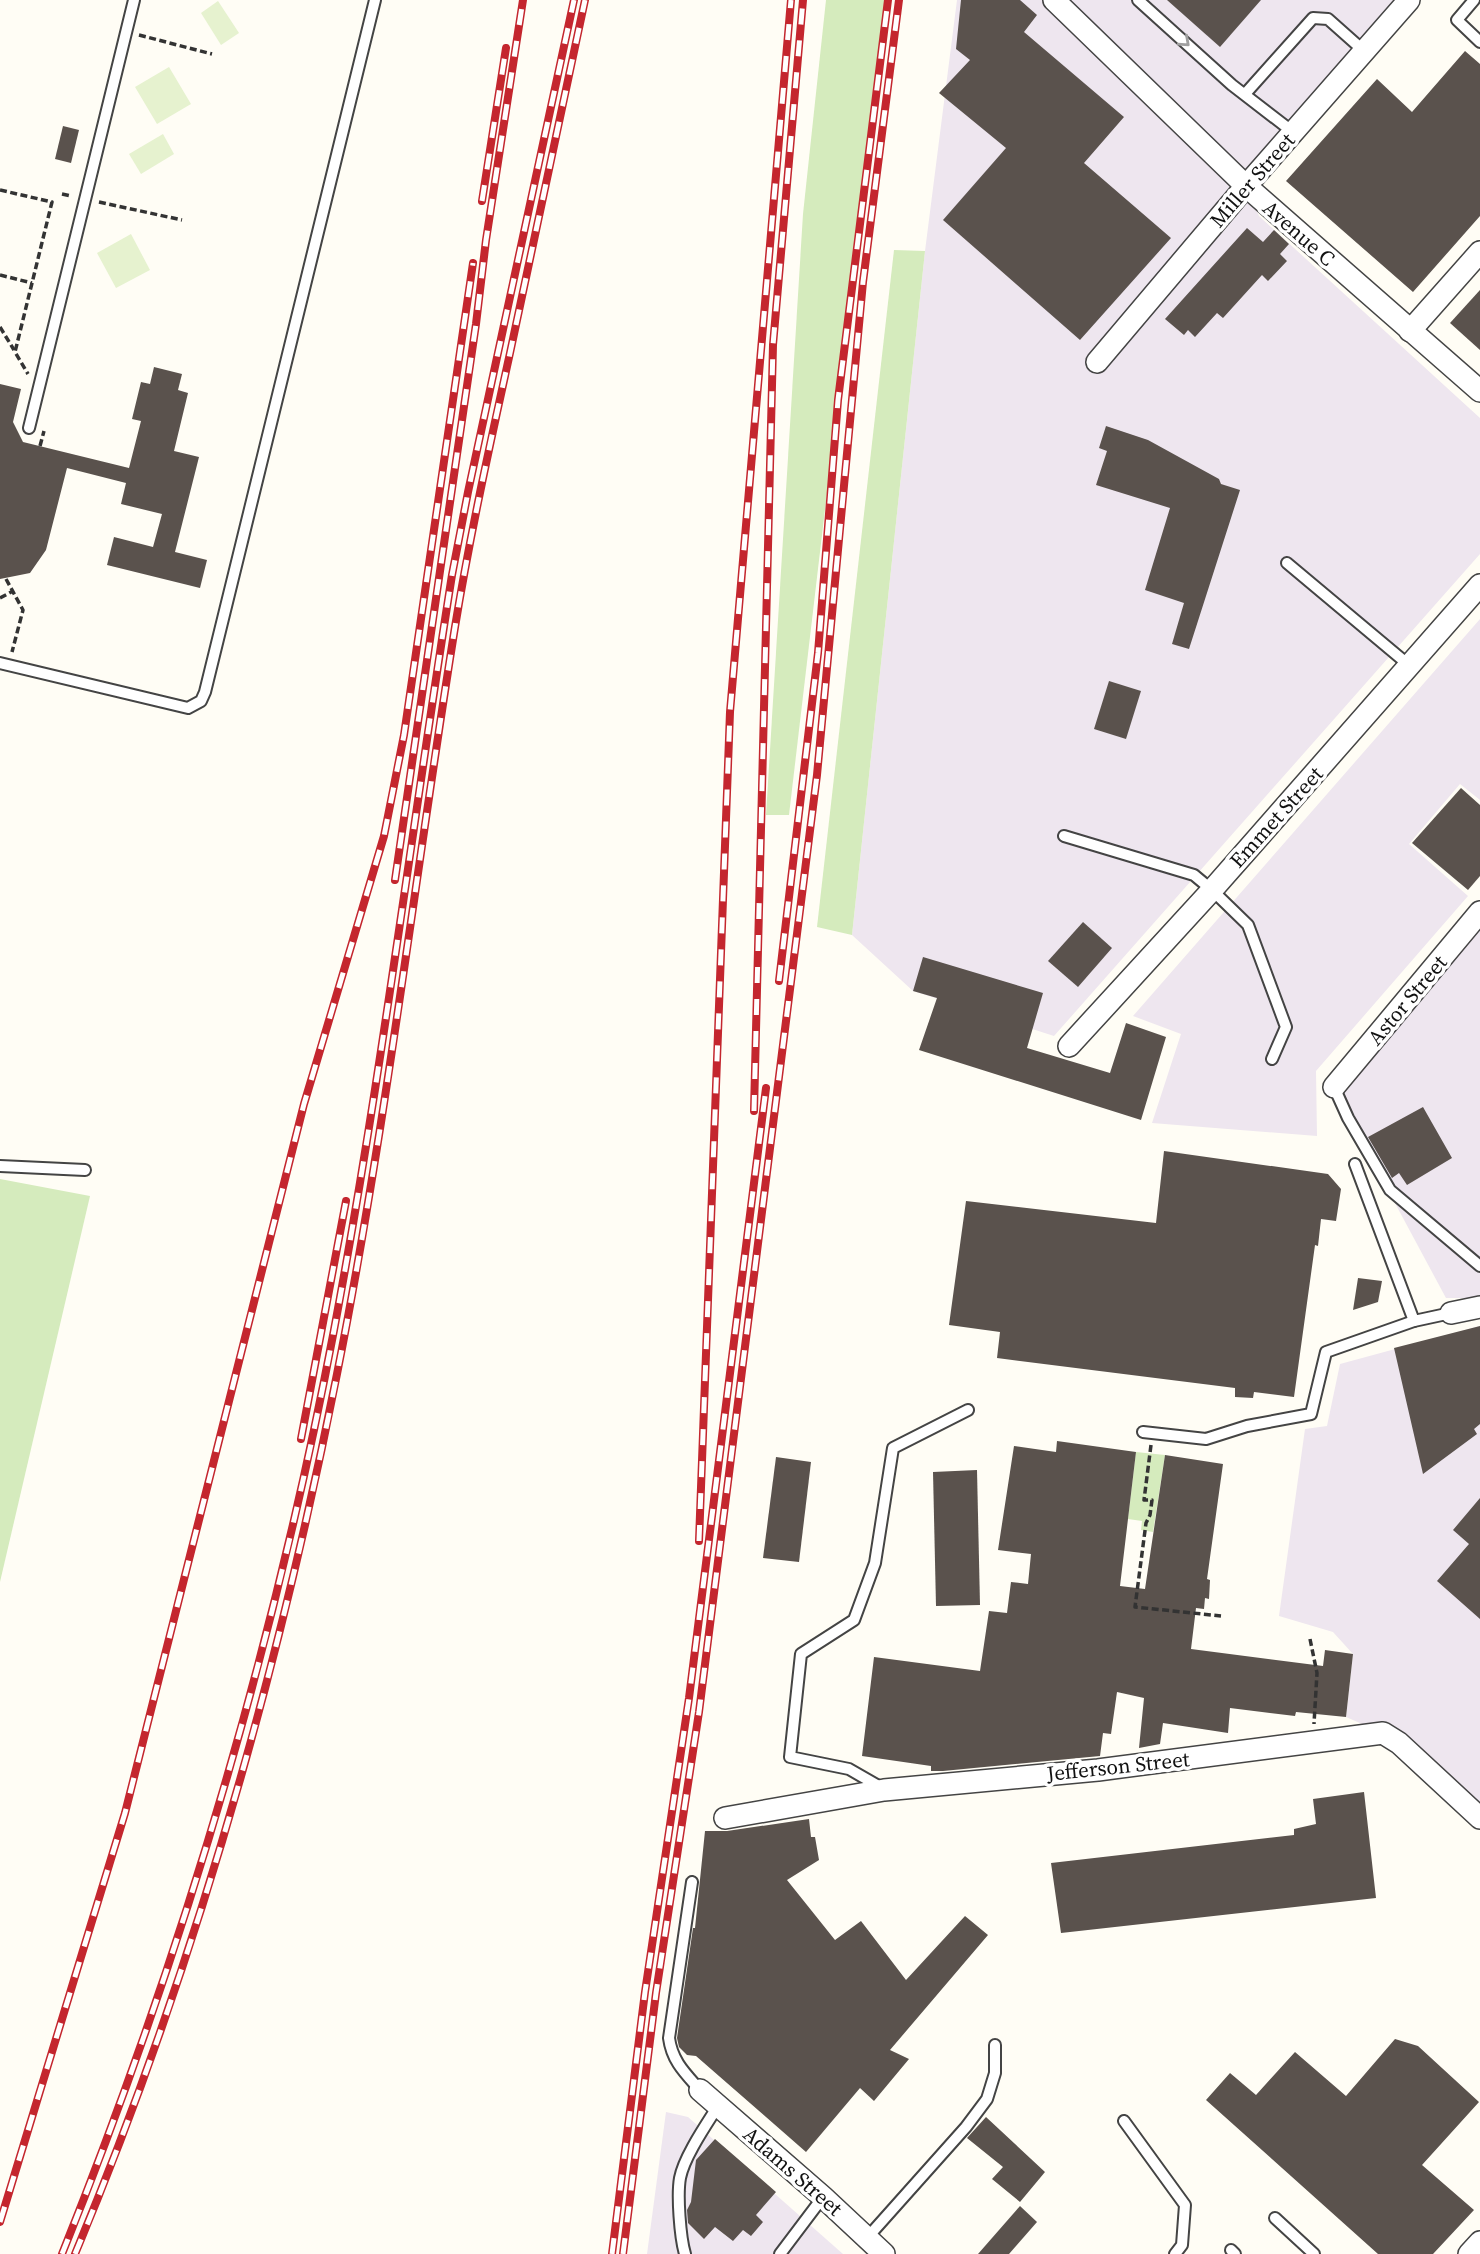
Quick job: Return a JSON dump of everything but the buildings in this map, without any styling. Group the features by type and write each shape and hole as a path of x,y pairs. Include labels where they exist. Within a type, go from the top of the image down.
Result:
{"street":[{"name":"Avenue C","path":"1054,0 1246,186 1480,391"},
{"name":"Miller Street","path":"1097,362 1409,0"},
{"path":"1410,331 1480,251"},
{"name":"Emmet Street","path":"1069,1046 1212,890 1480,585"},
{"name":"Astor Street","path":"1334,1087 1480,912"},
{"path":"1451,1313 1480,1307"},
{"name":"Jefferson Street","path":"725,1818 884,1790 1098,1770 1383,1733 1399,1743 1480,1818"},
{"name":"Adams Street","path":"700,2090 884,2254"},
{"path":"1469,2254 1480,2242"}],"lane":[{"path":"29,428 134,0"},
{"path":"0,663 188,708 201,701 375,0"},
{"path":"1138,0 1245,94 1293,132"},
{"path":"1474,0 1457,20 1480,42"},
{"path":"1245,94 1313,18 1328,19 1364,51"},
{"path":"1287,563 1410,666"},
{"path":"1064,836 1194,875 1248,925 1286,1027 1272,1059"},
{"path":"1334,1087 1348,1118 1390,1190 1480,1266"},
{"path":"1355,1164 1414,1321"},
{"path":"0,1166 85,1170"},
{"path":"1148,1432 1206,1438 1247,1426 1311,1414 1326,1352 1414,1321 1451,1313"},
{"path":"884,1790 849,1769 790,1757 801,1654 854,1620 875,1563 893,1448 968,1410"},
{"path":"692,1882 669,2038 676,2063 700,2090"},
{"path":"867,2238 966,2127 987,2099 995,2073 995,2045"},
{"path":"685,2254 681,2240 680,2178 699,2134 718,2106"},
{"path":"1124,2121 1185,2205 1182,2245 1175,2254"},
{"path":"780,2254 823,2197"},
{"path":"1275,2218 1314,2254"}],"path":[{"path":"126,32 212,54"},
{"path":"0,190 52,202 15,352"},
{"path":"62,194 74,197"},
{"path":"98,202 182,220"},
{"path":"0,275 32,282"},
{"path":"0,327 38,391"},
{"path":"6,579 20,603 22,615 14,649 9,652"},
{"path":"0,598 13,591"},
{"path":"1148,1432 1144,1500 1152,1500 1146,1523 1135,1607 1221,1616"},
{"path":"1310,1639 1317,1673 1313,1742"}],"shaded area":[{"path":"957,0 1404,0 1246,186 1259,216 1480,418 1480,554 1054,1036 913,991 852,935 925,251"},
{"path":"1480,619 1480,800 1460,784 1409,844 1468,896 1316,1071 1317,1136 1152,1123 1181,1034 1133,1016"},
{"path":"1480,908 1480,1298 1446,1298 1331,1084"},
{"path":"1480,1326 1480,1818 1383,1733 1346,1717 1353,1654 1333,1632 1279,1616 1305,1429 1327,1426 1340,1364"},
{"path":"666,2112 688,2117 843,2254 647,2254"}],"green space":[{"path":"826,0 885,0 789,815 766,815 803,214"},
{"path":"218,1 239,33 221,45 201,13"},
{"path":"169,67 191,104 157,124 135,87"},
{"path":"163,134 174,154 141,174 129,154"},
{"path":"131,234 150,270 116,288 97,253"},
{"path":"894,250 925,251 852,935 817,927"},
{"path":"0,1179 90,1196 0,1582"},
{"path":"1136,1452 1165,1455 1153,1532 1141,1530 1142,1521 1128,1519"}],"railway":[{"path":"395,880 523,0"},
{"path":"62,2254 147,2028 221,1799 283,1566 310,1448 367,1142 452,575 574,0"},
{"path":"75,2254 118,2148 194,1931 259,1710 314,1486 370,1188 467,558 585,0"},
{"path":"699,1541 730,712 791,0"},
{"path":"754,1111 773,345 803,0"},
{"path":"779,981 818,653 838,400 888,0"},
{"path":"623,2254 656,1993 699,1712 817,775 863,282 899,0"},
{"path":"482,201 506,48"},
{"path":"0,2222 125,1813 304,1104 384,836 404,735 473,263"},
{"path":"612,2254 645,1992 689,1698 766,1088"},
{"path":"301,1439 346,1201"}]}
